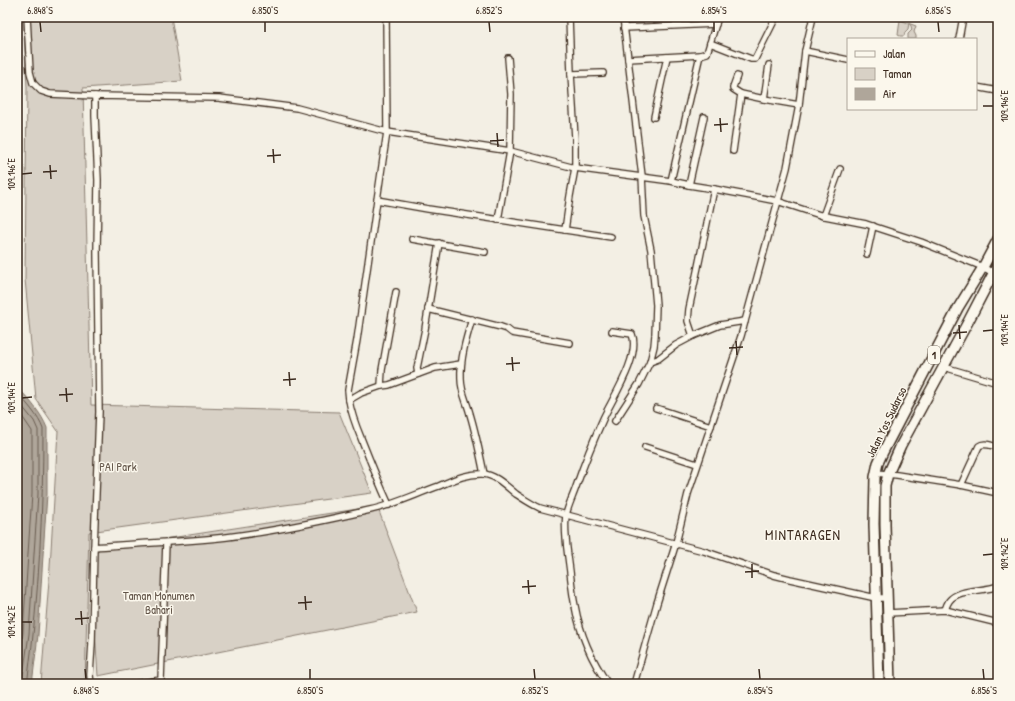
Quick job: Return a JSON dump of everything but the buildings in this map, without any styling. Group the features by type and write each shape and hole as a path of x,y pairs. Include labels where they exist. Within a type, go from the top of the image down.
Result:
{"highway":[{"name":"Jalan Yos Sudarso","path":"879,684 874,505 876,473 883,452 958,308 998,239"},
{"name":"Jalan Yos Sudarso","path":"890,684 885,525 886,486 888,474 900,445 944,367 998,264"}],"street":[{"path":"27,17 30,72 34,83 41,91 50,94 219,98 297,108 387,132 510,151 575,168 642,176 777,201 824,216 873,226 921,242 983,267 993,273"},
{"path":"386,17 387,132 358,332 348,390 351,410 366,452 389,505"},
{"path":"565,230 575,168 569,17"},
{"path":"615,421 639,384 650,362 654,341 656,305 651,250 644,216 642,176 623,17"},
{"path":"628,59 700,55 708,53 718,17"},
{"path":"710,43 751,59 755,59 776,17"},
{"path":"634,684 676,543 697,464 741,336 787,168 799,105 805,52 813,17"},
{"path":"959,38 963,17"},
{"path":"624,28 716,24"},
{"path":"805,52 847,60"},
{"path":"671,181 700,55"},
{"path":"654,117 667,57"},
{"path":"498,220 510,151 511,94 508,58"},
{"path":"764,99 769,65"},
{"path":"571,74 603,73"},
{"path":"737,76 733,89 741,94 799,105"},
{"path":"977,87 998,91"},
{"path":"734,151 741,94"},
{"path":"91,684 99,412 97,252 98,180 95,116 96,96"},
{"path":"689,185 704,117"},
{"path":"824,216 840,169"},
{"path":"693,336 688,321 688,309 714,189"},
{"path":"377,200 611,237"},
{"path":"867,254 873,226"},
{"path":"412,240 439,243 485,252"},
{"path":"418,374 417,368 439,243"},
{"path":"381,386 382,370 396,292"},
{"path":"428,310 472,319 507,329 512,333 570,343"},
{"path":"472,319 465,344 460,377 484,474"},
{"path":"650,362 658,359 676,345 693,336 720,326 745,321"},
{"path":"608,684 600,672 580,626 575,606 565,534 566,515 586,458 603,418 630,365 633,342 632,334 612,331"},
{"path":"349,400 361,393 381,386 389,385 435,368 461,364"},
{"path":"944,367 998,383"},
{"path":"656,408 711,426"},
{"path":"961,485 979,446 984,444 998,447"},
{"path":"644,447 697,464"},
{"path":"876,473 961,485 998,492"},
{"path":"94,547 166,543 227,537 259,532 362,512 389,505 460,478 475,474 484,474 504,483 518,495 540,508 621,530 704,550 779,576 876,598 887,598"},
{"path":"136,684 161,680 166,543"},
{"path":"945,610 949,601 954,596 962,593 987,590 998,586"},
{"path":"888,613 945,610 998,623"}],"green space":[{"name":"PAI Park","path":"23,17 171,17 182,81 83,88 91,405 339,412 372,493 89,532 85,684 41,684 58,431 36,399 25,279 27,87"},
{"path":"900,20 909,23 908,29 904,36 898,35"},
{"path":"909,24 916,26 914,32 916,38 908,38 908,34 912,30"},
{"name":"Taman Monumen Bahari","path":"377,506 417,612 98,676 95,632 95,556 99,549"}],"water":[{"path":"17,387 30,401 47,428 47,494 38,635 32,684 17,684"}],"district":[{"name":"MINTARAGEN","path":"803,534"}]}
